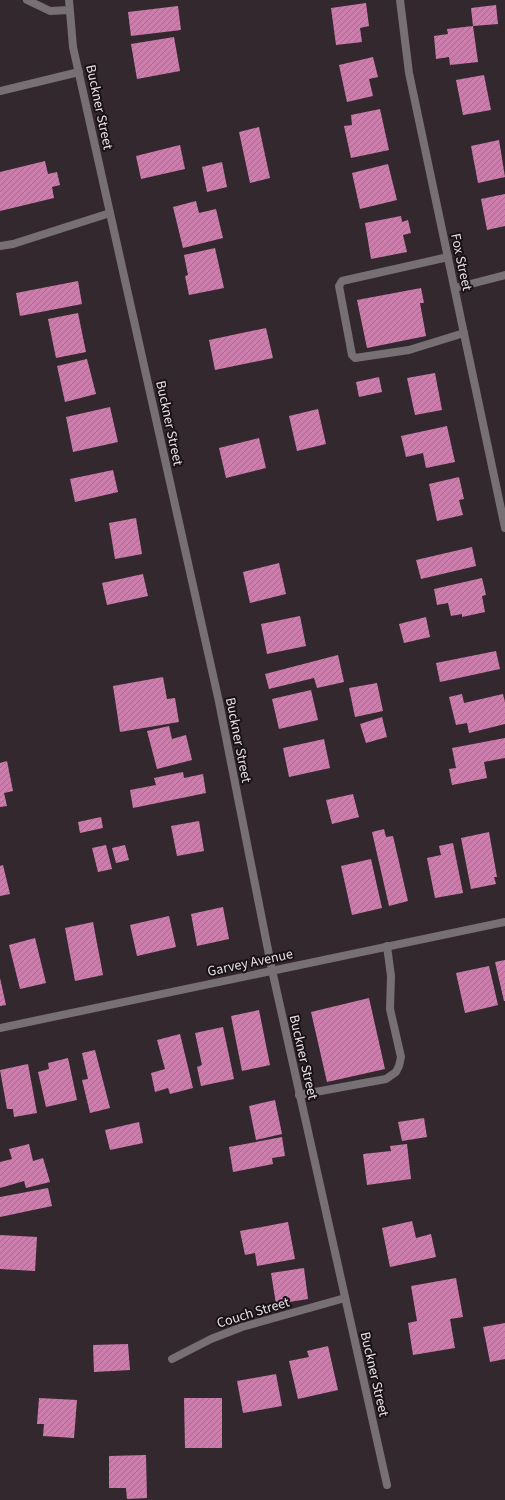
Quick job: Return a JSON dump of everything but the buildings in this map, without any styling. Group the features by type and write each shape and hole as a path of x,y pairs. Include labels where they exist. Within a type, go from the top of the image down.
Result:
{"street":[{"path":"27,0 50,11 69,10"},
{"name":"Buckner Street","path":"69,0 74,47 79,72 219,702 272,970 299,1095 387,1485"},
{"name":"Fox Street","path":"400,0 409,73 505,528"},
{"path":"0,91 79,72"},
{"path":"0,246 13,244 110,213"},
{"path":"448,257 342,281 339,286 352,355 356,358 409,350 464,333"},
{"path":"454,288 505,274"},
{"name":"Garvey Avenue","path":"0,1028 505,922"},
{"path":"299,1095 386,1078 396,1072 401,1057 390,1009 391,976 387,946"},
{"name":"Couch Street","path":"172,1359 212,1338 242,1327 345,1298"}]}
